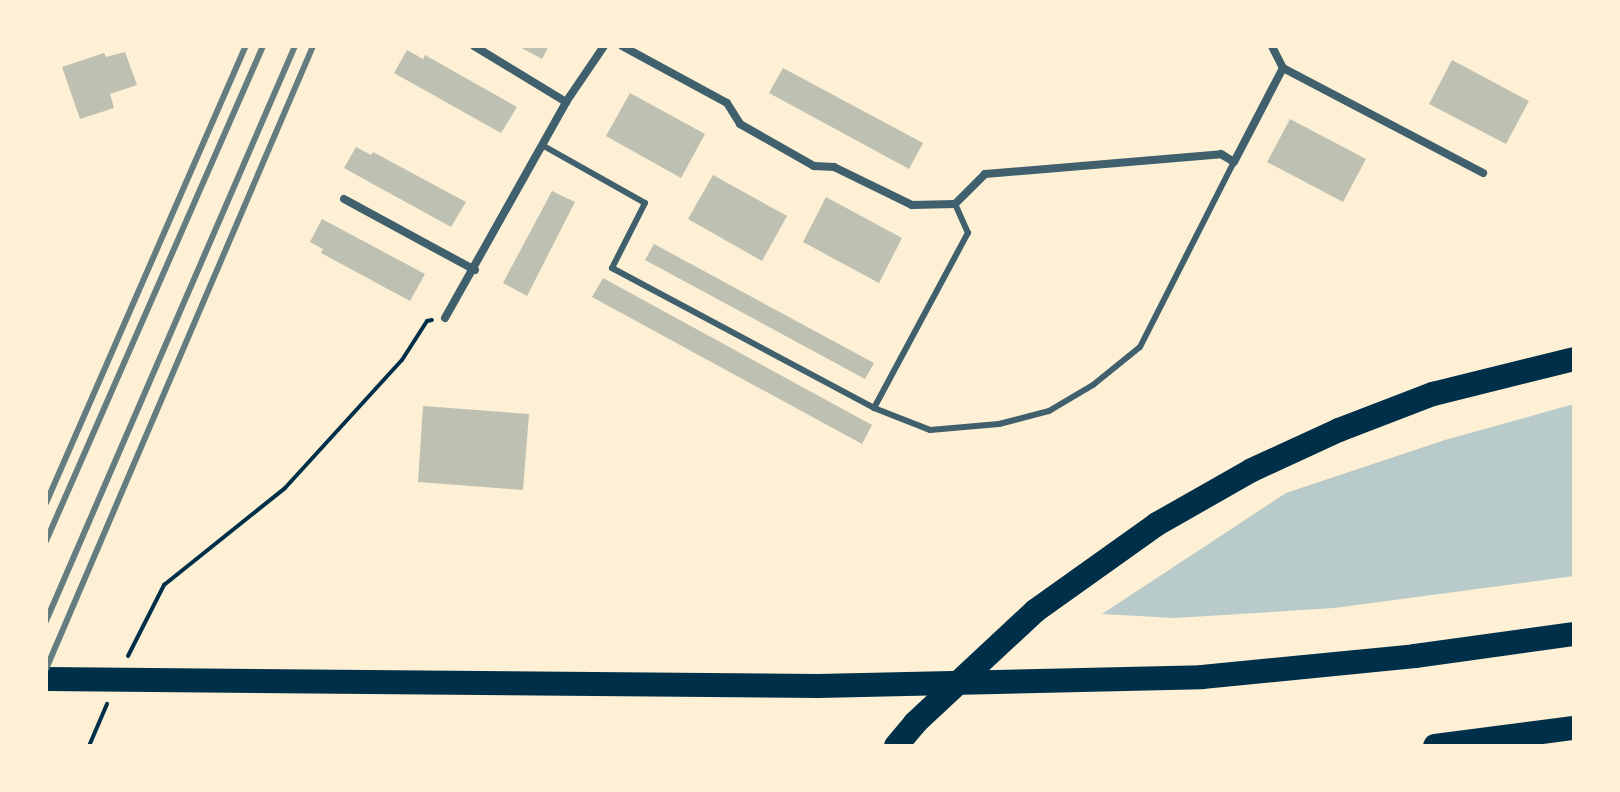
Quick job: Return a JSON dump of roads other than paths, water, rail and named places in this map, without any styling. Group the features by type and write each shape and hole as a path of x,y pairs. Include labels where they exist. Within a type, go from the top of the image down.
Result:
{"highway":[{"path":"896,746 915,723 1035,611 1157,524 1252,470 1339,430 1433,394 1574,359"},
{"path":"46,679 818,686 1217,675 1415,656 1574,634"},
{"path":"1435,746 1574,728"}],"street":[{"path":"474,46 566,102"},
{"path":"445,318 475,270 566,102 604,46"},
{"path":"622,46 727,103 740,124 814,166 834,167 912,205 955,204 985,174 1221,154 1234,162 1283,68"},
{"path":"1272,46 1283,68 1483,173"},
{"path":"344,199 475,270"}],"lane":[{"path":"542,145 645,203 612,268 874,408 930,430 999,424 1049,411 1093,385 1140,347 1234,162"},
{"path":"874,408 968,233 955,204"}],"railway":[{"path":"46,503 246,46"},
{"path":"46,541 263,46"},
{"path":"46,621 295,46"},
{"path":"46,669 313,46"}]}
